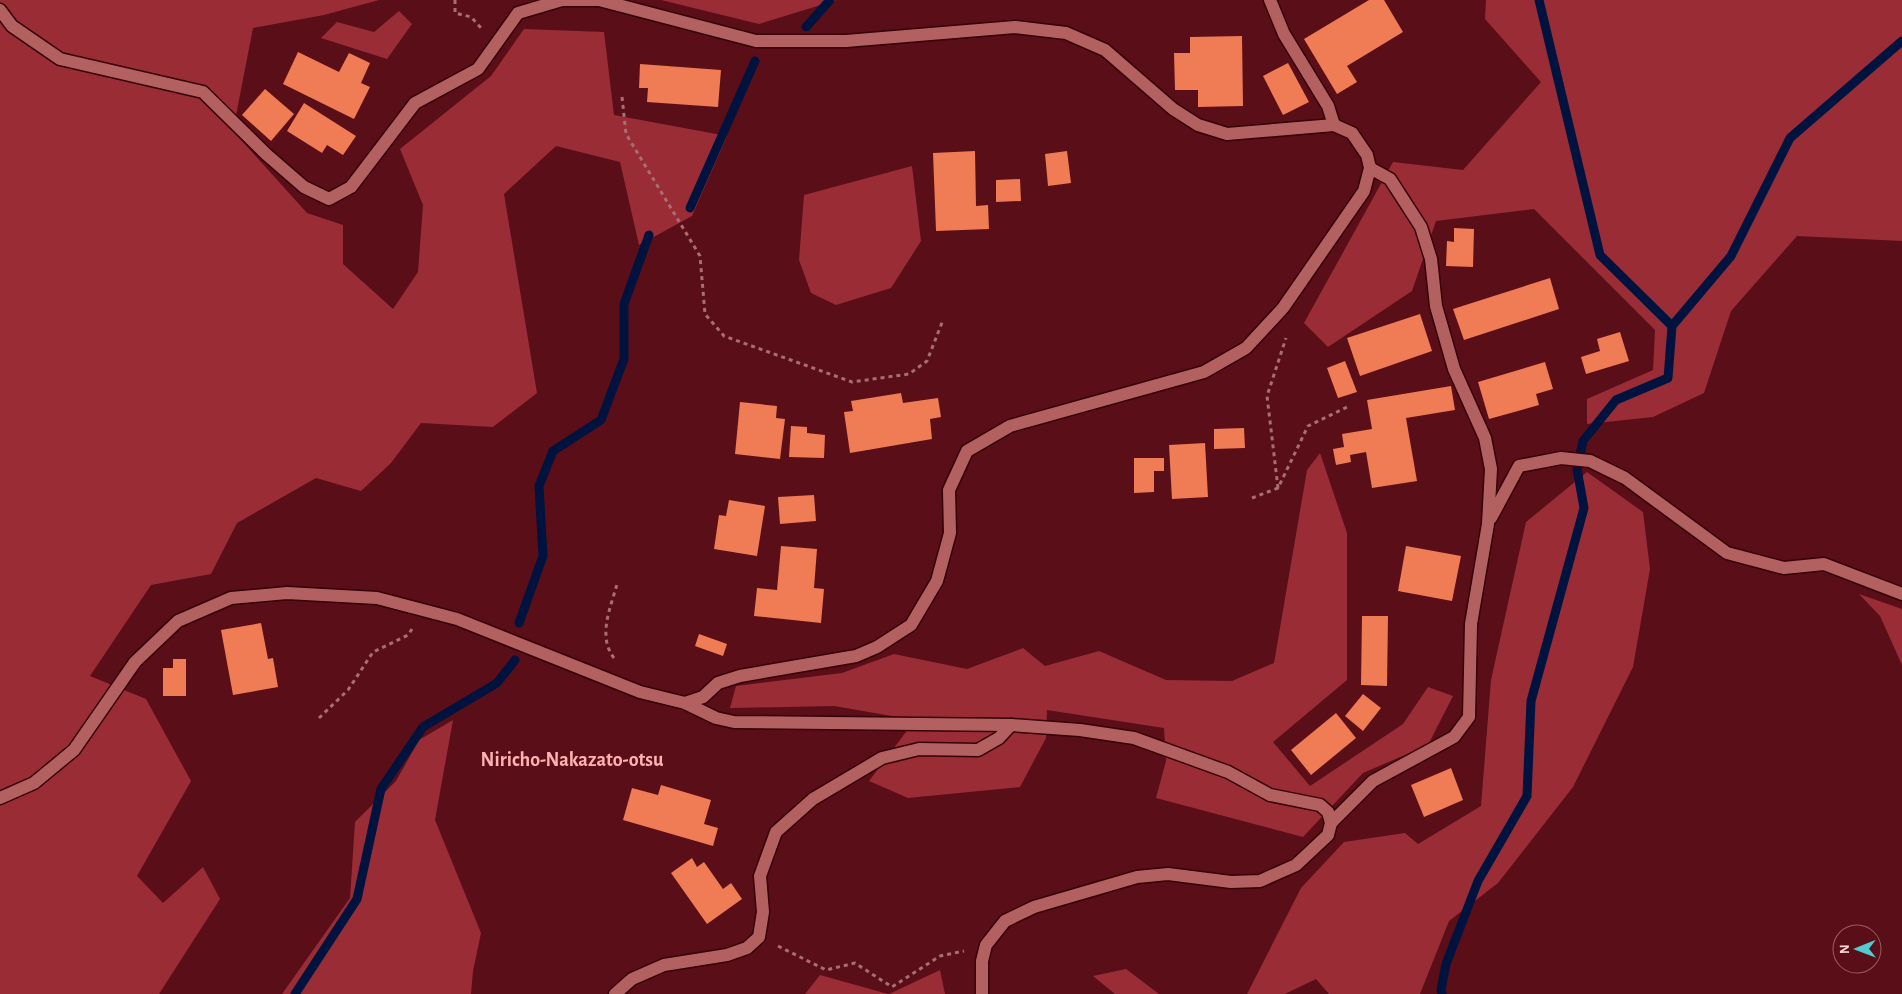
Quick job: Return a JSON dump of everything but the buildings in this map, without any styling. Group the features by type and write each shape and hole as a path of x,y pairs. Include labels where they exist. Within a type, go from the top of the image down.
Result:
{"street":[{"path":"0,10 12,26 60,59 204,92 266,154 304,188 329,199 351,188 416,103 478,69 518,13 562,0 599,0 756,41 846,41 1015,27 1066,32 1105,50 1173,109 1198,125 1227,134 1334,125 1352,133 1367,155 1370,168 1364,191 1283,308 1246,348 1204,372 1010,426 967,452 949,490 950,533 937,581 911,625 877,647 856,656 740,676 718,683 703,697 685,703"},
{"path":"1270,0 1284,34 1328,106 1334,125"},
{"path":"1331,823 1373,781 1454,737 1469,717 1471,624 1488,524 1491,469 1485,438 1454,369 1436,306 1431,259 1421,227 1390,179 1370,168"},
{"path":"1488,524 1519,466 1561,458 1590,461 1625,478 1727,553 1784,568 1824,564 1902,594"},
{"path":"0,798 34,783 74,750 135,662 178,621 231,598 288,593 378,598 457,619 640,692 685,703 716,718 734,722 1011,725 1080,730 1134,738 1228,772 1270,795 1320,805 1328,812 1331,823 1328,835 1296,864 1260,881 1231,882 1168,874 1137,877 1034,907 1005,921 986,945 982,961 982,994"},
{"path":"615,994 632,979 664,965 727,955 747,948 759,937 763,912 760,876 776,832 813,799 882,758 919,749 978,750 999,738 1011,725"}],"path":[{"path":"455,0 455,13 471,17 496,44"},
{"path":"622,97 626,134 700,256 705,314 724,336 852,382 909,374 927,361 944,320"},
{"path":"1278,488 1267,396 1293,316 1283,308"},
{"path":"1252,498 1278,488 1308,426 1347,407"},
{"path":"617,584 604,629 611,654 617,662"},
{"path":"319,718 348,690 372,652 408,635 424,610"},
{"path":"759,937 826,970 855,963 892,987 940,956 986,945"}],"shaded area":[{"path":"0,0 379,0 324,15 253,28 233,131 307,213 343,225 343,264 393,309 418,272 423,205 400,149 491,76 524,29 604,32 614,115 727,136 692,216 639,245 620,162 556,146 504,194 537,393 493,427 421,423 391,463 361,491 316,478 237,523 211,574 151,585 90,676 146,699 191,781 137,876 163,903 203,867 220,899 159,994 0,994"},
{"path":"661,0 837,0 759,24"},
{"path":"1486,0 1902,0 1902,241 1797,236 1731,311 1704,393 1653,417 1587,424 1587,399 1653,370 1655,330 1534,209 1436,221 1412,291 1328,347 1304,323 1393,162 1463,170 1541,82 1485,19"},
{"path":"399,11 412,24 387,59 321,38 337,22 374,32"},
{"path":"912,166 921,241 891,288 836,305 811,293 799,260 804,195"},
{"path":"1320,453 1347,533 1347,680 1273,742 1310,786 1403,724 1428,687 1453,696 1428,745 1363,773 1303,837 1156,798 1166,761 1164,728 1047,710 1046,738 1020,787 908,798 869,781 915,720 834,706 730,708 736,686 842,673 894,654 967,669 1023,648 1045,666 1099,651 1166,680 1232,681 1274,663 1307,470"},
{"path":"1587,472 1643,512 1650,569 1633,667 1573,787 1498,883 1449,921 1420,994 1329,994 1316,979 1285,994 1247,994 1301,888 1344,842 1405,833 1418,844 1481,806 1491,680 1526,522"},
{"path":"1859,594 1902,609 1902,665 1880,616"},
{"path":"453,720 435,820 481,933 473,971 471,994 282,994 350,898 355,822 396,781 419,740"},
{"path":"1126,969 1159,994 1115,994 1093,976"},
{"path":"940,970 945,994 889,994"},
{"path":"820,975 888,994 805,994"}],"waterway":[{"path":"806,27 830,0"},
{"path":"1539,0 1600,255 1672,326"},
{"path":"1442,994 1441,990 1446,964 1478,881 1527,796 1531,701 1584,508 1577,469 1583,441 1616,400 1668,378 1672,326 1731,256 1790,138 1902,41"},
{"path":"690,208 755,61"},
{"path":"519,623 543,556 539,486 553,451 601,420 624,359 624,304 649,235"},
{"path":"295,994 357,899 381,789 423,727 497,683 515,660"}],"district":[{"name":"Niricho-Nakazato-otsu","path":"572,760"}]}
